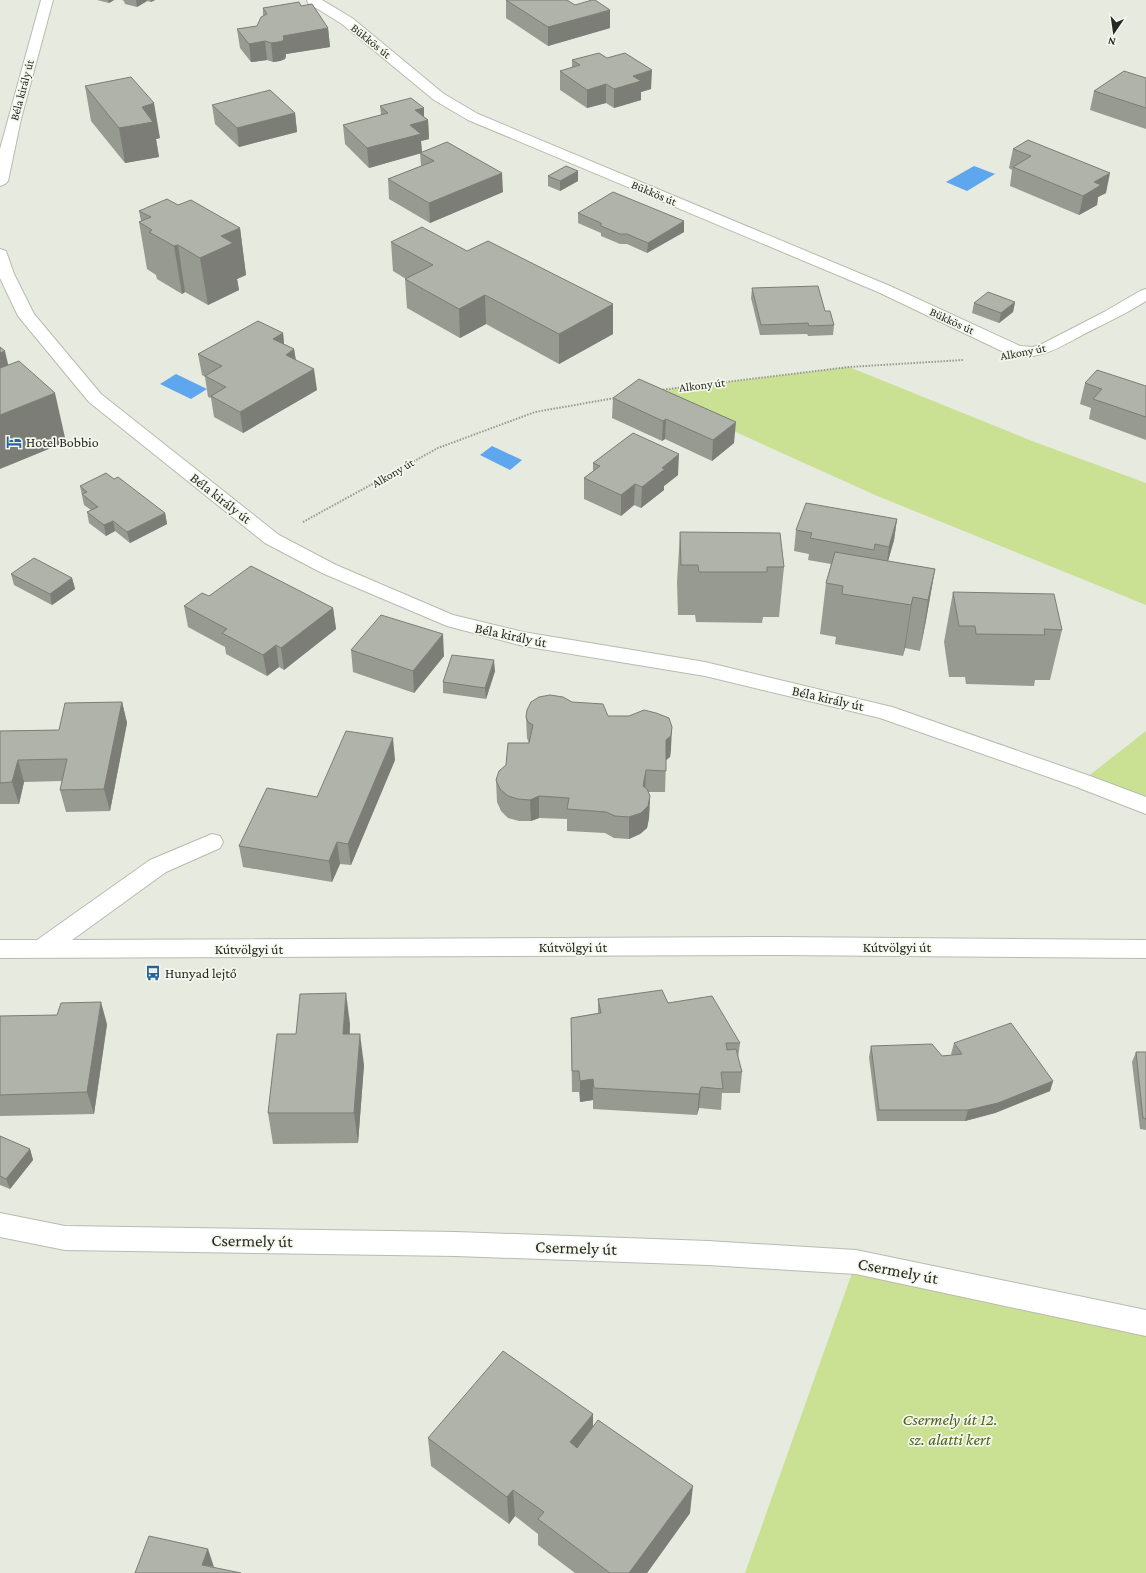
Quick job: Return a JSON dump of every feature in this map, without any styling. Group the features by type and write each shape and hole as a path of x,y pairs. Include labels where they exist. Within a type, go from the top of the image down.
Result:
{"street":[{"name":"Béla király út","path":"0,181 14,119 47,0"},
{"name":"Bükkös út","path":"313,0 347,21 439,97 473,117 884,289 1016,351"},
{"name":"Béla király út","path":"0,254 6,274 26,316 95,398 272,539 329,569 447,620 523,639 705,669 885,712 1082,780 1146,806"},
{"name":"Alkony út","path":"1016,351 1027,353 1056,344 1076,331 1114,313 1146,294"},
{"path":"40,950 158,866 212,842"},
{"name":"Kútvölgyi út","path":"0,949 780,946 1146,949"},
{"name":"Csermely út","path":"0,1225 65,1238 456,1244 708,1253 856,1262 1146,1323"}],"path":[{"name":"Alkony út","path":"655,391 849,367 963,360"},
{"name":"Alkony út","path":"272,539 346,500 438,448 535,412 617,397"}],"green space":[{"path":"849,367 1032,441 1146,483 1146,605 875,495 647,392"},
{"path":"1146,731 1146,806 1082,781"},
{"name":"Csermely út 12. sz. alatti kert","path":"856,1262 1146,1323 1146,1573 745,1573"}],"water":[{"path":"974,166 995,174 967,191 946,182"},
{"path":"176,374 207,389 191,399 160,384"},
{"path":"492,446 522,460 510,470 480,455"}],"building":[{"path":"506,0 567,0 575,5 595,0 610,10 548,27"},
{"path":"299,2 301,6 312,4 328,28 283,36 283,41 271,43 265,41 249,44 237,29 257,26 261,17 267,14 263,8"},
{"path":"599,53 607,58 625,53 652,70 633,76 641,81 614,89 606,84 587,90 560,71 580,65 572,60"},
{"path":"1124,71 1146,78 1146,108 1094,91"},
{"path":"131,77 154,103 142,107 153,122 119,128 85,86"},
{"path":"270,90 295,113 237,128 212,105"},
{"path":"411,98 424,108 415,110 428,120 410,125 421,134 367,148 343,125 388,113 380,106"},
{"path":"1028,140 1110,173 1094,182 1101,185 1083,196 1013,167 1031,156 1013,149"},
{"path":"447,142 502,173 429,203 388,179 434,161 420,153"},
{"path":"566,166 578,171 560,181 548,176"},
{"path":"613,192 684,221 648,243 627,234 620,234 601,226 601,223 578,213"},
{"path":"167,199 178,205 191,200 240,228 221,236 233,243 200,258 178,245 174,246 149,232 152,230 139,222 151,217 139,211"},
{"path":"422,227 467,251 488,241 613,304 559,334 485,295 459,309 405,279 433,265 391,242"},
{"path":"818,286 825,311 830,311 834,325 809,326 808,323 761,325 752,288"},
{"path":"988,292 1015,302 1001,313 974,303"},
{"path":"258,321 283,333 273,339 294,349 286,355 314,369 240,412 211,396 226,387 205,376 222,366 198,354"},
{"path":"0,347 5,351 0,353"},
{"path":"19,361 55,393 0,415 0,368"},
{"path":"1097,370 1146,386 1146,417 1093,399 1102,389 1085,383"},
{"path":"639,379 736,422 713,440 666,419 663,421 613,398"},
{"path":"633,433 679,454 662,468 665,469 642,487 635,484 621,495 584,478 600,466 593,463"},
{"path":"106,473 114,479 118,477 165,513 127,532 113,521 104,525 87,512 98,507 82,494 87,492 80,486"},
{"path":"806,503 897,519 889,547 875,544 874,550 810,538 812,533 796,530"},
{"path":"680,532 780,533 784,567 767,567 767,572 699,572 698,565 681,565"},
{"path":"835,552 935,569 928,600 913,597 911,605 842,594 843,586 826,583"},
{"path":"34,558 72,578 50,594 11,574"},
{"path":"251,566 333,608 281,648 276,645 263,655 222,633 227,629 184,606 202,593 209,596"},
{"path":"953,592 1054,594 1062,630 1044,629 1045,635 976,634 975,626 959,626"},
{"path":"381,615 443,634 413,671 351,650"},
{"path":"452,655 494,660 485,688 443,682"},
{"path":"550,695 563,697 572,702 603,704 608,716 629,716 644,710 669,718 672,727 671,736 666,740 666,771 646,770 643,786 647,789 650,796 648,806 641,813 629,817 615,816 606,812 567,809 569,798 539,796 530,800 518,799 508,796 500,789 496,780 499,771 506,765 508,743 529,743 533,725 528,722 526,717 527,710 531,702 539,697"},
{"path":"122,702 104,789 60,790 67,759 18,760 12,782 0,783 0,731 59,730 65,703"},
{"path":"346,731 393,738 348,844 337,842 329,861 239,846 267,788 317,797"},
{"path":"662,990 668,1003 712,996 740,1043 726,1043 727,1050 736,1049 742,1072 721,1072 723,1089 701,1087 699,1094 594,1088 593,1079 580,1081 579,1071 572,1071 571,1018 601,1013 598,999"},
{"path":"346,993 343,1034 360,1034 354,1113 268,1113 277,1034 296,1034 300,994"},
{"path":"101,1002 87,1092 0,1095 0,1016 57,1015 61,1003"},
{"path":"1011,1023 1053,1081 998,1103 968,1110 879,1110 871,1046 932,1044 942,1056 962,1054 954,1043"},
{"path":"1136,1052 1146,1052 1146,1119 1143,1118"},
{"path":"0,1136 30,1149 6,1179 0,1176"},
{"path":"503,1351 593,1414 570,1442 577,1448 598,1420 693,1486 629,1573 610,1573 538,1519 544,1512 513,1490 507,1497 428,1438"},
{"path":"149,1536 208,1549 202,1565 241,1573 135,1573"}],"place":[{"name":"Hotel Bobbio","path":"14,442"},
{"name":"Hunyad lejtő","path":"153,973"}]}
